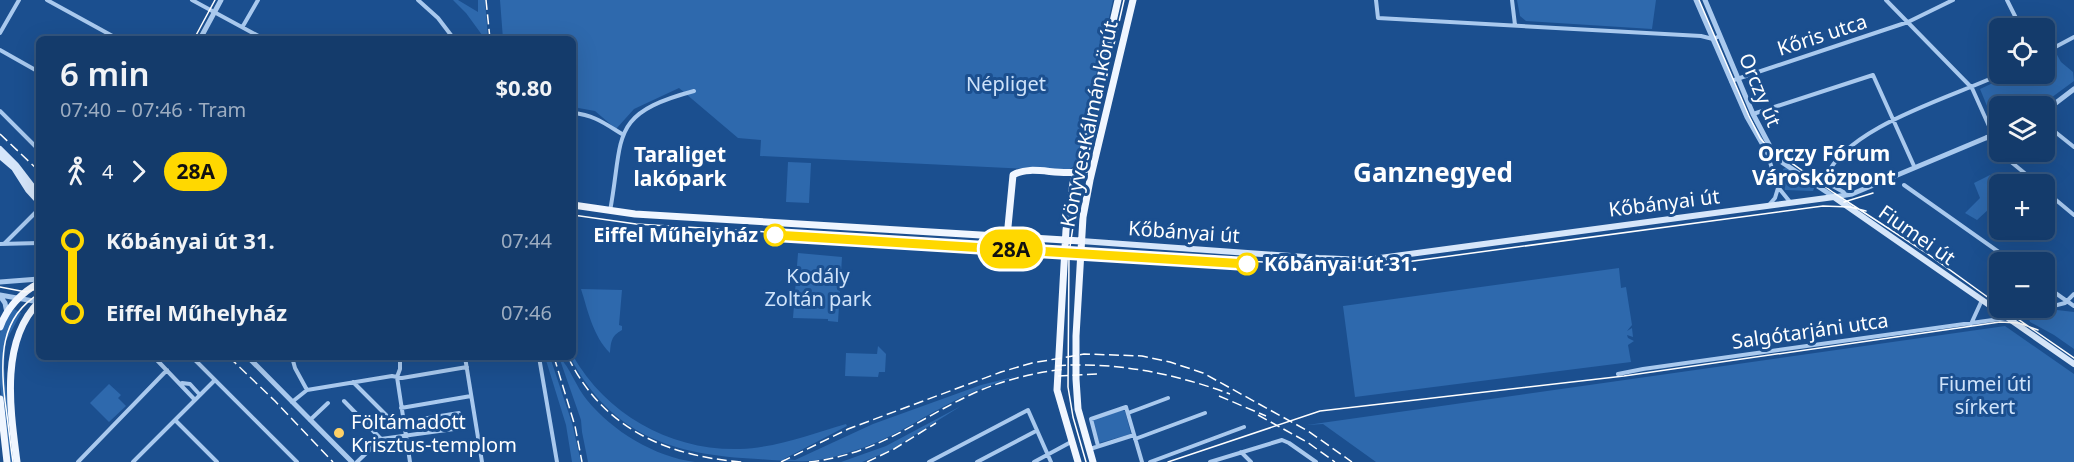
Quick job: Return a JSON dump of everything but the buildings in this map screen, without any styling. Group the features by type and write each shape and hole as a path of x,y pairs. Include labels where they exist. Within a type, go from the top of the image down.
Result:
{"main road":[{"name":"Könyves Kálmán körút","path":"1078,462 1057,390 1066,240 1076,173 1118,0"},
{"name":"Könyves Kálmán körút","path":"1093,462 1077,398 1076,336 1083,218 1093,166 1133,0"},
{"path":"0,149 3,159 36,192"},
{"path":"3,159 14,168 36,199"},
{"path":"1007,237 1013,175 1022,171 1076,173 1093,166"},
{"name":"Kőbányai út","path":"576,205 610,211 839,228 1066,240 1365,260 1834,197"},
{"name":"Fiumei út","path":"1834,197 1989,305"},
{"path":"1820,198 1854,211"},
{"path":"0,327 17,299 36,283"},
{"path":"17,462 7,382 8,355 18,324 36,305"},
{"name":"Fiumei út","path":"2007,318 2074,364"},
{"path":"0,399 7,462"}],"street":[{"path":"0,33 19,0"},
{"path":"47,0 113,36"},
{"path":"192,0 259,36"},
{"path":"202,36 221,0"},
{"path":"243,27 258,0"},
{"path":"418,0 438,18 452,36"},
{"path":"1376,0 1378,18 1701,36 1713,39 1720,36"},
{"path":"1512,0 1515,25"},
{"name":"Orczy út","path":"1696,0 1758,139 1767,152 1776,158"},
{"name":"Orczy út","path":"1705,0 1753,114 1776,158"},
{"path":"1886,0 1972,88 1989,133"},
{"name":"Kőris utca","path":"1731,81 1908,22 1953,0"},
{"path":"2007,0 2016,18"},
{"path":"2055,47 2074,37"},
{"path":"0,50 36,70"},
{"path":"1753,114 1869,75 1874,76 1914,166"},
{"path":"1849,195 1829,184 1826,177 1858,140 1893,119 1989,80"},
{"path":"2055,104 2074,89"},
{"path":"610,211 622,134 635,116 650,107 694,91"},
{"path":"0,111 36,147"},
{"path":"576,113 591,114 622,134"},
{"path":"2055,132 2074,147"},
{"path":"1776,158 1834,197 1849,195 1989,136"},
{"path":"1767,152 1778,187 1791,203"},
{"path":"1771,164 1776,158"},
{"path":"1774,172 1776,158"},
{"path":"2011,162 2026,174"},
{"path":"1904,185 1999,252"},
{"path":"1768,206 1775,198 1778,187"},
{"path":"2055,199 2074,215"},
{"path":"2,244 36,212"},
{"path":"2,244 36,243"},
{"path":"0,282 36,281"},
{"path":"2055,293 2074,306"},
{"path":"2068,302 2074,294"},
{"path":"0,295 36,302"},
{"path":"0,295 7,313"},
{"path":"1971,324 1982,300"},
{"name":"Salgótarjáni utca","path":"2055,305 2068,302"},
{"name":"Salgótarjáni utca","path":"1618,374 2007,318"},
{"path":"157,360 195,400"},
{"path":"195,360 297,462"},
{"path":"251,360 352,462"},
{"path":"293,360 307,390"},
{"path":"400,360 397,377 410,462"},
{"path":"466,360 482,462"},
{"path":"540,360 557,462"},
{"path":"292,402 307,390 467,367"},
{"path":"78,462 167,370"},
{"path":"133,462 215,380"},
{"path":"353,382 391,419 403,420 459,413 461,428 381,439 357,462"},
{"path":"180,383 190,384 200,395"},
{"path":"401,408 471,396"},
{"path":"1128,413 1168,398"},
{"path":"344,401 381,439"},
{"path":"310,420 328,403"},
{"path":"1098,446 1091,419 1126,407 1142,462"},
{"path":"929,462 1028,410 1051,462"},
{"path":"1089,449 1135,437 1205,413"},
{"path":"439,416 441,430"},
{"path":"175,420 217,462"},
{"path":"1150,462 1244,427"},
{"path":"977,462 1036,431"},
{"path":"1210,462 1282,440 1316,462"},
{"path":"1034,462 1071,442"},
{"path":"1241,452 1251,462"}],"green space":[{"path":"453,0 458,0 478,12 478,0 485,0 488,36 483,36"},
{"name":"Népliget","path":"500,0 1113,0 1080,146 1074,166 1067,171 760,156 761,140 738,138 679,88 634,109 616,129 595,111 576,108 576,36 503,36"},
{"path":"1517,0 1656,0 1652,29 1526,21 1520,16"},
{"path":"2055,53 2073,72 2074,81 2054,96 1989,96 1989,111 1980,89 1991,84 2055,84"},
{"path":"788,162 811,163 809,203 786,202"},
{"path":"1787,167 1815,186 1813,191 1785,190 1783,169"},
{"path":"1989,176 1989,209 1977,220 1965,213 1980,198 1974,183"},
{"name":"Kodály Zoltán park","path":"798,253 842,257 838,322 828,321 828,319 793,318"},
{"path":"1619,268 1621,288 1626,287 1632,325 1627,331 1632,328 1633,337 1627,335 1634,341 1628,345 1631,362 1355,397 1343,306"},
{"path":"581,289 622,290 619,325 622,326 622,330 612,340 610,353 595,331"},
{"path":"14,309 21,313 6,341 4,367 14,462 10,462 0,384 0,333 4,321"},
{"path":"2055,311 2074,312 2074,349 2030,322 2029,318 2055,318"},
{"name":"Fiumei úti sírkert","path":"2005,326 2074,374 2074,462 1376,462 1323,424 1307,425"},
{"path":"878,346 886,354 885,372 879,372 878,377 845,376 846,353 877,354"},
{"path":"546,360 551,360 572,423 581,462 572,462 566,425"},
{"path":"560,360 587,400 622,432 635,441 665,455 695,462 588,462 581,420"},
{"path":"572,360 576,360 604,396 643,425 690,444 714,448 740,449 767,446 846,424 847,426 784,459 795,460 873,424 981,385 1017,376 965,395 889,437 865,447 845,454 808,461 727,457 672,446 626,423 605,406"},
{"path":"109,384 121,395 118,398 126,406 109,422 90,403"},
{"path":"961,406 889,451 862,462 841,462 886,446"},
{"path":"1125,411 1131,434 1099,443 1092,420"}],"tram line":[{"path":"196,36 215,0"},
{"path":"1086,462 1073,417 1068,387 1069,253 1080,181 1092,141 1124,0"},
{"path":"1699,0 1749,116 1766,145 1989,298"},
{"path":"1844,202 1873,193"},
{"path":"576,215 636,224 1361,268 1823,206 1850,207 1866,211"},
{"name":"28A","path":"775,235 1247,264"},
{"path":"0,287 26,292 36,289"},
{"path":"13,462 3,385 3,355 10,327 26,303 36,296"},
{"path":"2016,318 2074,358"},
{"path":"1168,462 1320,411 1624,376 2000,322 2019,323 2038,330"}],"railway":[{"path":"486,0 490,36"},
{"path":"0,134 36,168"},
{"path":"781,462 848,429 1001,372 1032,363 1084,354 1142,356 1203,373 1308,431 1352,462"},
{"path":"232,360 333,462"},
{"path":"555,360 575,426 582,462"},
{"path":"570,360 582,382 599,403 640,434 688,453 742,462"},
{"path":"1056,366 1122,367 1188,380 1230,394"},
{"path":"809,462 835,458 879,443 991,386 1023,376 1066,369"},
{"path":"1058,376 1099,374"},
{"path":"1219,396 1266,416"},
{"path":"1258,415 1307,442 1335,462"},
{"path":"867,462 894,449 936,423"}],"place":[{"name":"Eiffel Műhelyház","path":"775,235"},
{"name":"Kőbányai út 31.","path":"1247,264"},
{"name":"Föltámadott Krisztus-templom","path":"339,433"}],"district":[{"name":"Orczy Fórum Városközpont","path":"1824,166"},
{"name":"Taraliget lakópark","path":"680,167"},
{"name":"Ganznegyed","path":"1433,173"}]}
